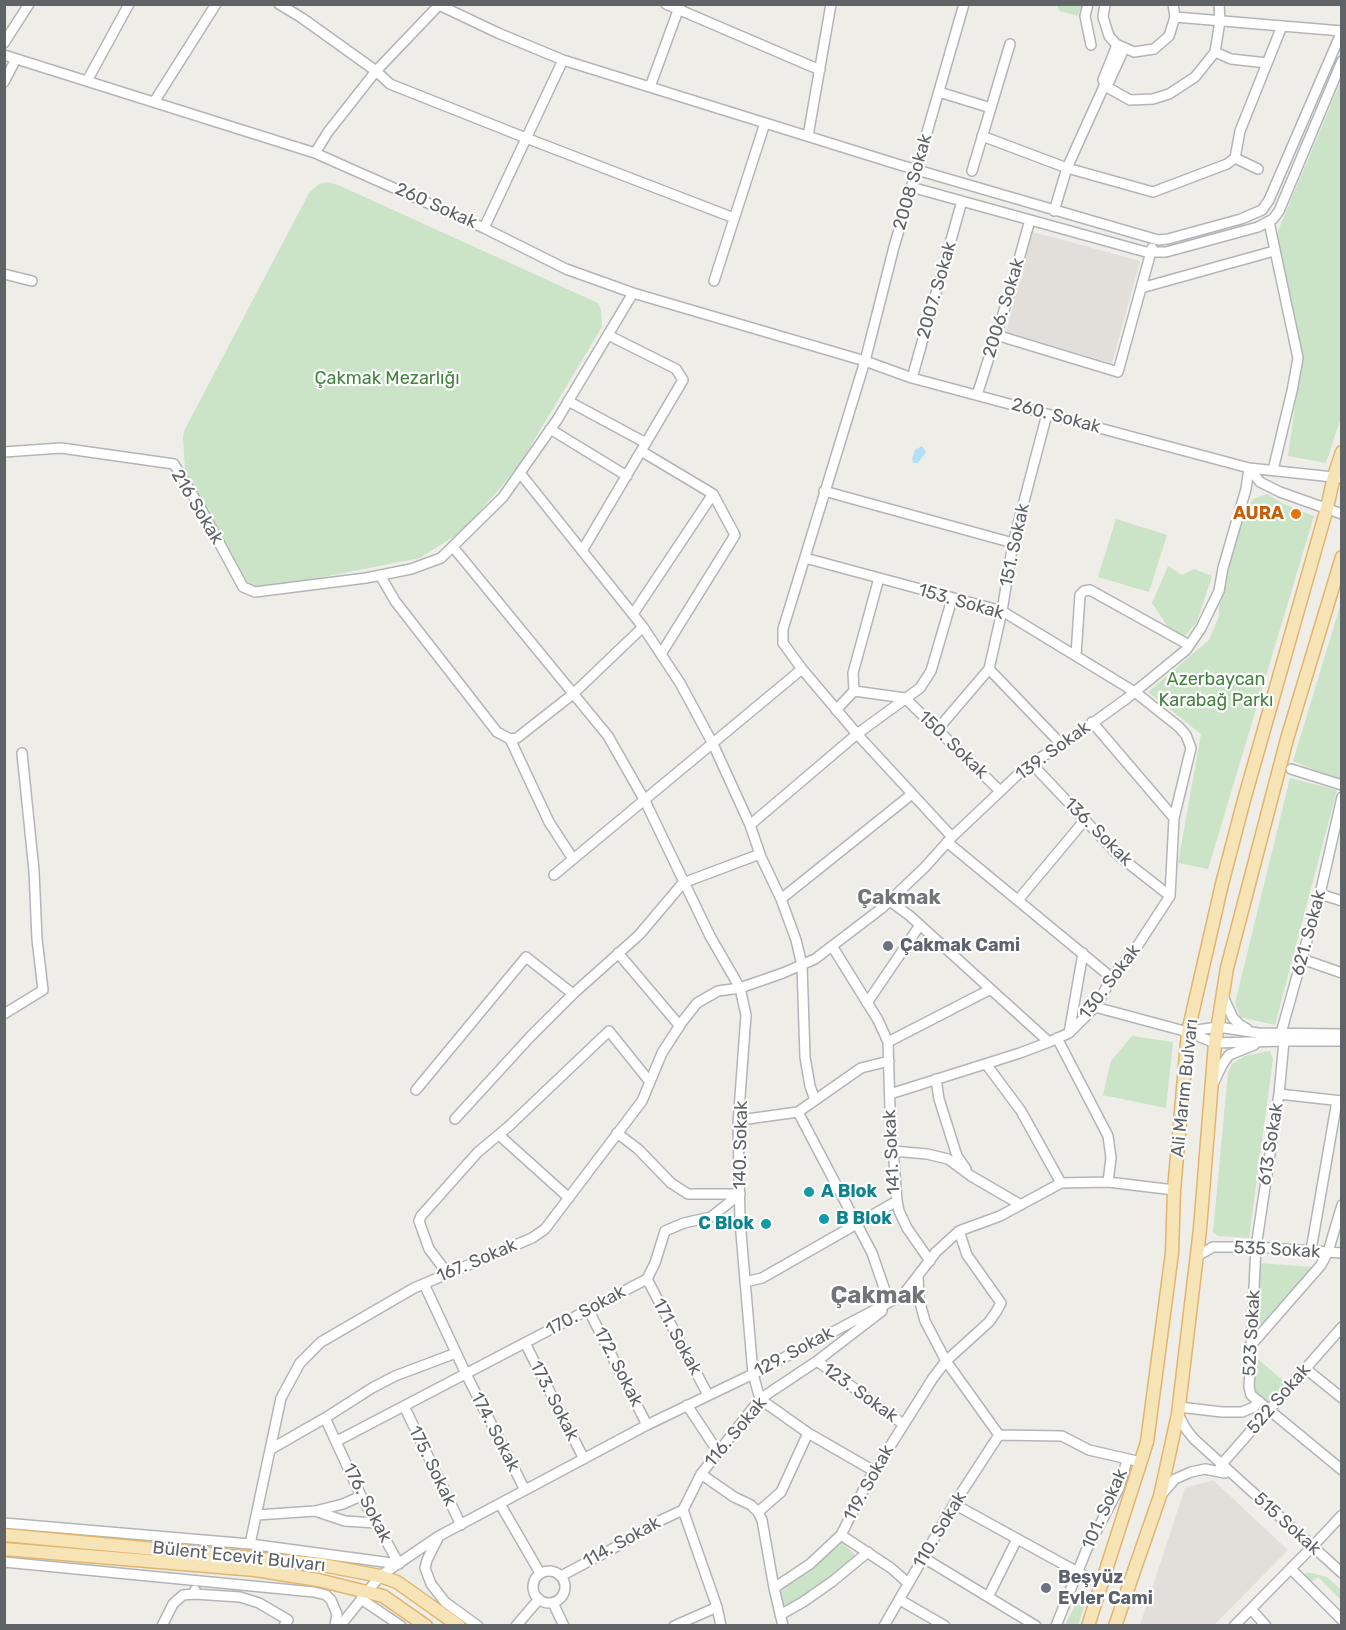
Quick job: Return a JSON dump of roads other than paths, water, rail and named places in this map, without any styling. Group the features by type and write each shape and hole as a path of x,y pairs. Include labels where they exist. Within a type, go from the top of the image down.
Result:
{"main road":[{"name":"Ali Marım Bulvarı","path":"1088,1626 1147,1442 1172,1252 1174,1190 1188,1032 1244,800 1338,477 1341,452"},
{"name":"Ali Marım Bulvarı","path":"1116,1626 1160,1496 1179,1411 1200,1229 1215,1043 1227,968 1250,873 1287,739 1341,557"},
{"name":"Bülent Ecevit Bulvarı","path":"4,1535 295,1561 380,1576 397,1582 442,1606 459,1626"},
{"name":"Bülent Ecevit Bulvarı","path":"4,1549 255,1570 318,1580 364,1595 383,1596 426,1626"}],"street":[{"path":"4,43 29,4"},
{"path":"87,81 129,4"},
{"path":"154,102 216,4"},
{"path":"279,4 376,71 390,84 734,218"},
{"path":"666,4 679,7 820,70"},
{"path":"808,136 831,4"},
{"name":"2008 Sokak","path":"964,4 864,361 783,628 783,644 836,710 950,840 1112,978"},
{"path":"1089,4 1085,16 1091,45"},
{"path":"1105,4 1103,17 1109,36 1120,47 1134,52 1154,49 1170,36 1175,17 1173,4"},
{"path":"1105,85 1130,99 1153,99 1169,94 1195,77 1215,52 1220,21 1219,4"},
{"path":"315,153 328,132 376,71 438,5 563,60 916,170 1153,240 1168,239 1241,219 1263,210 1341,31 1175,17"},
{"path":"650,87 679,7"},
{"path":"982,136 1067,168 1154,192 1227,164 1235,158 1240,131 1282,26"},
{"path":"972,171 1010,44"},
{"path":"1054,210 1067,168 1105,85 1109,82 1120,47"},
{"path":"1215,52 1231,59 1267,63"},
{"name":"260 Sokak","path":"4,55 315,153 484,228 567,269 633,292 864,361"},
{"path":"4,81 16,59"},
{"path":"484,228 563,60"},
{"path":"911,188 1150,253 1166,252 1258,227 1269,222 1279,211 1341,61"},
{"path":"939,92 991,108"},
{"path":"714,281 765,123"},
{"path":"1235,158 1258,169"},
{"name":"2007. Sokak","path":"912,378 962,201"},
{"name":"2006. Sokak","path":"977,395 1030,220"},
{"path":"1269,222 1298,357 1273,470"},
{"path":"996,335 1118,372 1153,240"},
{"path":"1141,288 1275,251"},
{"path":"4,274 32,281"},
{"path":"633,292 568,401 503,497 441,558 411,569 380,575 395,601 497,732 510,739 517,738 573,694 643,627"},
{"path":"582,551 683,380 676,369 608,335"},
{"name":"260. Sokak","path":"864,361 912,378 1249,468 1338,477"},
{"path":"568,401 644,447 713,494 735,535 661,654"},
{"name":"151. Sokak","path":"937,730 989,669 1002,611 1013,543 1047,414"},
{"path":"550,429 627,476"},
{"name":"216 Sokak","path":"4,452 61,448 174,464 243,587 255,592 380,575"},
{"path":"1249,468 1260,482 1280,492 1341,514"},
{"name":"139. Sokak","path":"740,988 815,959 890,901 1031,763 1062,745 1135,692 1189,645 1201,628 1219,591 1223,568 1246,489 1249,468"},
{"path":"520,473 643,627 680,683 713,744 750,825 796,940 802,965 805,1057 815,1100"},
{"path":"824,491 1013,543"},
{"path":"633,614 713,494"},
{"name":"140. Sokak","path":"453,547 608,736 645,801 683,883 740,988 746,1015 740,1120 740,1194 753,1374 760,1399"},
{"name":"153. Sokak","path":"805,558 1002,611 1135,692 1179,726 1186,735 1191,748 1174,818"},
{"path":"836,710 854,691 853,673 879,578"},
{"path":"1076,655 1080,595 1090,590 1189,645"},
{"path":"750,825 857,734 920,688 932,671 952,599"},
{"path":"554,875 802,669"},
{"path":"989,669 1062,745"},
{"path":"854,691 905,698"},
{"name":"150. Sokak","path":"905,698 1000,791"},
{"path":"1092,722 1174,818 1170,896"},
{"path":"510,739 549,822 573,859"},
{"path":"4,1014 43,990 22,753"},
{"name":"136. Sokak","path":"1031,763 1119,856 1170,896"},
{"path":"1291,769 1341,785"},
{"path":"781,899 912,794"},
{"name":"621. Sokak","path":"1282,1037 1320,894 1341,797"},
{"path":"1018,900 1084,820"},
{"path":"455,1119 573,994 639,935 683,883 760,854"},
{"path":"1320,894 1341,901"},
{"name":"130. Sokak","path":"890,1094 986,1064 1069,1033 1095,1007 1112,978 1138,945 1170,896"},
{"path":"890,901 989,990 1053,1040 1108,1136 1111,1158 1108,1182"},
{"path":"867,1003 920,926"},
{"name":"141. Sokak","path":"746,1282 762,1278 897,1201 888,1042 878,1020 832,946"},
{"path":"618,953 679,1025"},
{"path":"1069,1033 1083,953"},
{"path":"417,1090 526,957 573,994"},
{"path":"1302,959 1341,973"},
{"name":"167. Sokak","path":"250,1544 281,1398 300,1363 321,1342 424,1284 532,1238 544,1229 642,1101 662,1053 679,1025 697,1003 718,991 740,988"},
{"path":"888,1042 989,990"},
{"path":"1223,996 1233,1018 1239,1025 1258,1033"},
{"path":"1095,1007 1188,1032 1215,1043 1264,1041"},
{"path":"1188,1032 1218,1027 1282,1037 1341,1041"},
{"path":"448,1274 429,1249 421,1232 419,1221 478,1152 609,1031 650,1082"},
{"path":"1213,1084 1229,1055 1239,1050 1282,1037 1341,1034"},
{"name":"613 Sokak","path":"1256,1247 1279,1094 1282,1037"},
{"path":"740,1120 798,1112 861,1068 889,1061"},
{"path":"986,1064 1021,1111 1061,1183"},
{"path":"936,1079 939,1099 957,1156 971,1176"},
{"path":"1279,1094 1339,1101 1311,1250"},
{"path":"798,1112 872,1253 890,1302"},
{"path":"617,1133 638,1149 671,1184 688,1194 740,1194"},
{"path":"499,1135 569,1198"},
{"path":"893,1151 927,1154 948,1159 971,1176 1021,1205"},
{"name":"129. Sokak","path":"339,1625 380,1576 439,1536 647,1425 753,1374 903,1295 936,1252 959,1231 1000,1216 1061,1183 1108,1182 1174,1190"},
{"name":"170. Sokak","path":"337,1441 647,1279 655,1263 665,1231 684,1222 711,1217 740,1194"},
{"path":"897,1201 907,1228 930,1261"},
{"path":"1252,1344 1321,1265 1328,1252 1341,1205"},
{"path":"1197,1256 1213,1248 1200,1229"},
{"name":"119. Sokak","path":"774,1588 810,1564 841,1535 874,1471 903,1424 946,1361 989,1322 1000,1302 967,1255 959,1231"},
{"name":"535 Sokak","path":"1213,1248 1256,1247 1341,1253"},
{"name":"523 Sokak","path":"1256,1247 1249,1387 1251,1395 1341,1470"},
{"path":"918,1276 919,1299 925,1321 946,1361 999,1435 1062,1436 1089,1450 1141,1462"},
{"name":"171. Sokak","path":"647,1279 708,1395"},
{"name":"174. Sokak","path":"424,1284 466,1374 525,1490"},
{"name":"116. Sokak","path":"683,1510 701,1474 760,1399 817,1361 903,1295"},
{"name":"172. Sokak","path":"588,1309 647,1425"},
{"name":"522 Sokak","path":"1220,1468 1341,1327"},
{"name":"173. Sokak","path":"525,1343 584,1459"},
{"path":"271,1449 395,1376 456,1353"},
{"name":"123. Sokak","path":"817,1361 903,1424"},
{"path":"1306,1369 1341,1398"},
{"path":"760,1399 808,1433 874,1471"},
{"path":"1179,1411 1242,1412 1254,1407 1259,1401"},
{"path":"687,1405 718,1452"},
{"name":"175. Sokak","path":"404,1406 461,1525"},
{"name":"515 Sokak","path":"1179,1411 1186,1429 1220,1468 1233,1475 1341,1574"},
{"name":"176. Sokak","path":"325,1419 361,1496 399,1564"},
{"path":"758,1512 781,1492 808,1433"},
{"name":"110. Sokak","path":"884,1626 954,1504 999,1435"},
{"name":"101. Sokak","path":"1056,1626 1077,1573 1119,1488 1127,1460"},
{"path":"1160,1496 1168,1485 1183,1475 1205,1469 1220,1468"},
{"path":"701,1474 734,1497 751,1505 758,1512 762,1520 783,1626"},
{"path":"257,1515 315,1512 361,1496"},
{"path":"500,1503 540,1574"},
{"path":"954,1504 1077,1573 1101,1584"},
{"path":"683,1510 722,1626"},
{"name":"114. Sokak","path":"561,1576 612,1550 657,1522 683,1510"},
{"path":"315,1512 345,1521 376,1523"},
{"path":"1234,1626 1341,1515"},
{"path":"4,1523 250,1544 399,1564"},
{"path":"841,1535 891,1568 908,1583"},
{"path":"439,1536 425,1568 431,1584 442,1606 478,1626"},
{"path":"988,1597 1017,1539"},
{"path":"780,1615 833,1581 868,1552"},
{"path":"924,1558 1036,1626"},
{"path":"4,1562 199,1580 326,1595 336,1607 339,1625"},
{"path":"1291,1569 1341,1620"},
{"path":"551,1571 561,1576 565,1582 565,1590 562,1596 553,1603 545,1603 534,1593 535,1579 540,1574 551,1571"},
{"path":"194,1594 199,1580"},
{"path":"162,1626 173,1604 183,1595 194,1594 240,1597 260,1603 288,1620 284,1626"},
{"path":"364,1595 401,1626"},
{"path":"516,1626 539,1599"},
{"path":"900,1600 945,1626"},
{"path":"553,1603 564,1626"},
{"path":"674,1626 717,1607"},
{"path":"1251,1609 1266,1626"}],"water":[{"path":"922,446 926,452 918,463 913,463 915,450"}],"place":[{"name":"AURA","path":"1296,514"},
{"name":"Çakmak Cami","path":"888,946"},
{"name":"A Blok","path":"809,1192"},
{"name":"B Blok","path":"824,1219"},
{"name":"C Blok","path":"766,1224"},
{"name":"Beşyüz Evler Cami","path":"1046,1588"}],"district":[{"name":"Çakmak","path":"899,898"},
{"name":"Çakmak","path":"878,1296"}],"park label":[{"name":"Çakmak Mezarlığı","path":"387,379"},
{"name":"Azerbaycan Karabağ Parkı","path":"1216,690"}]}
